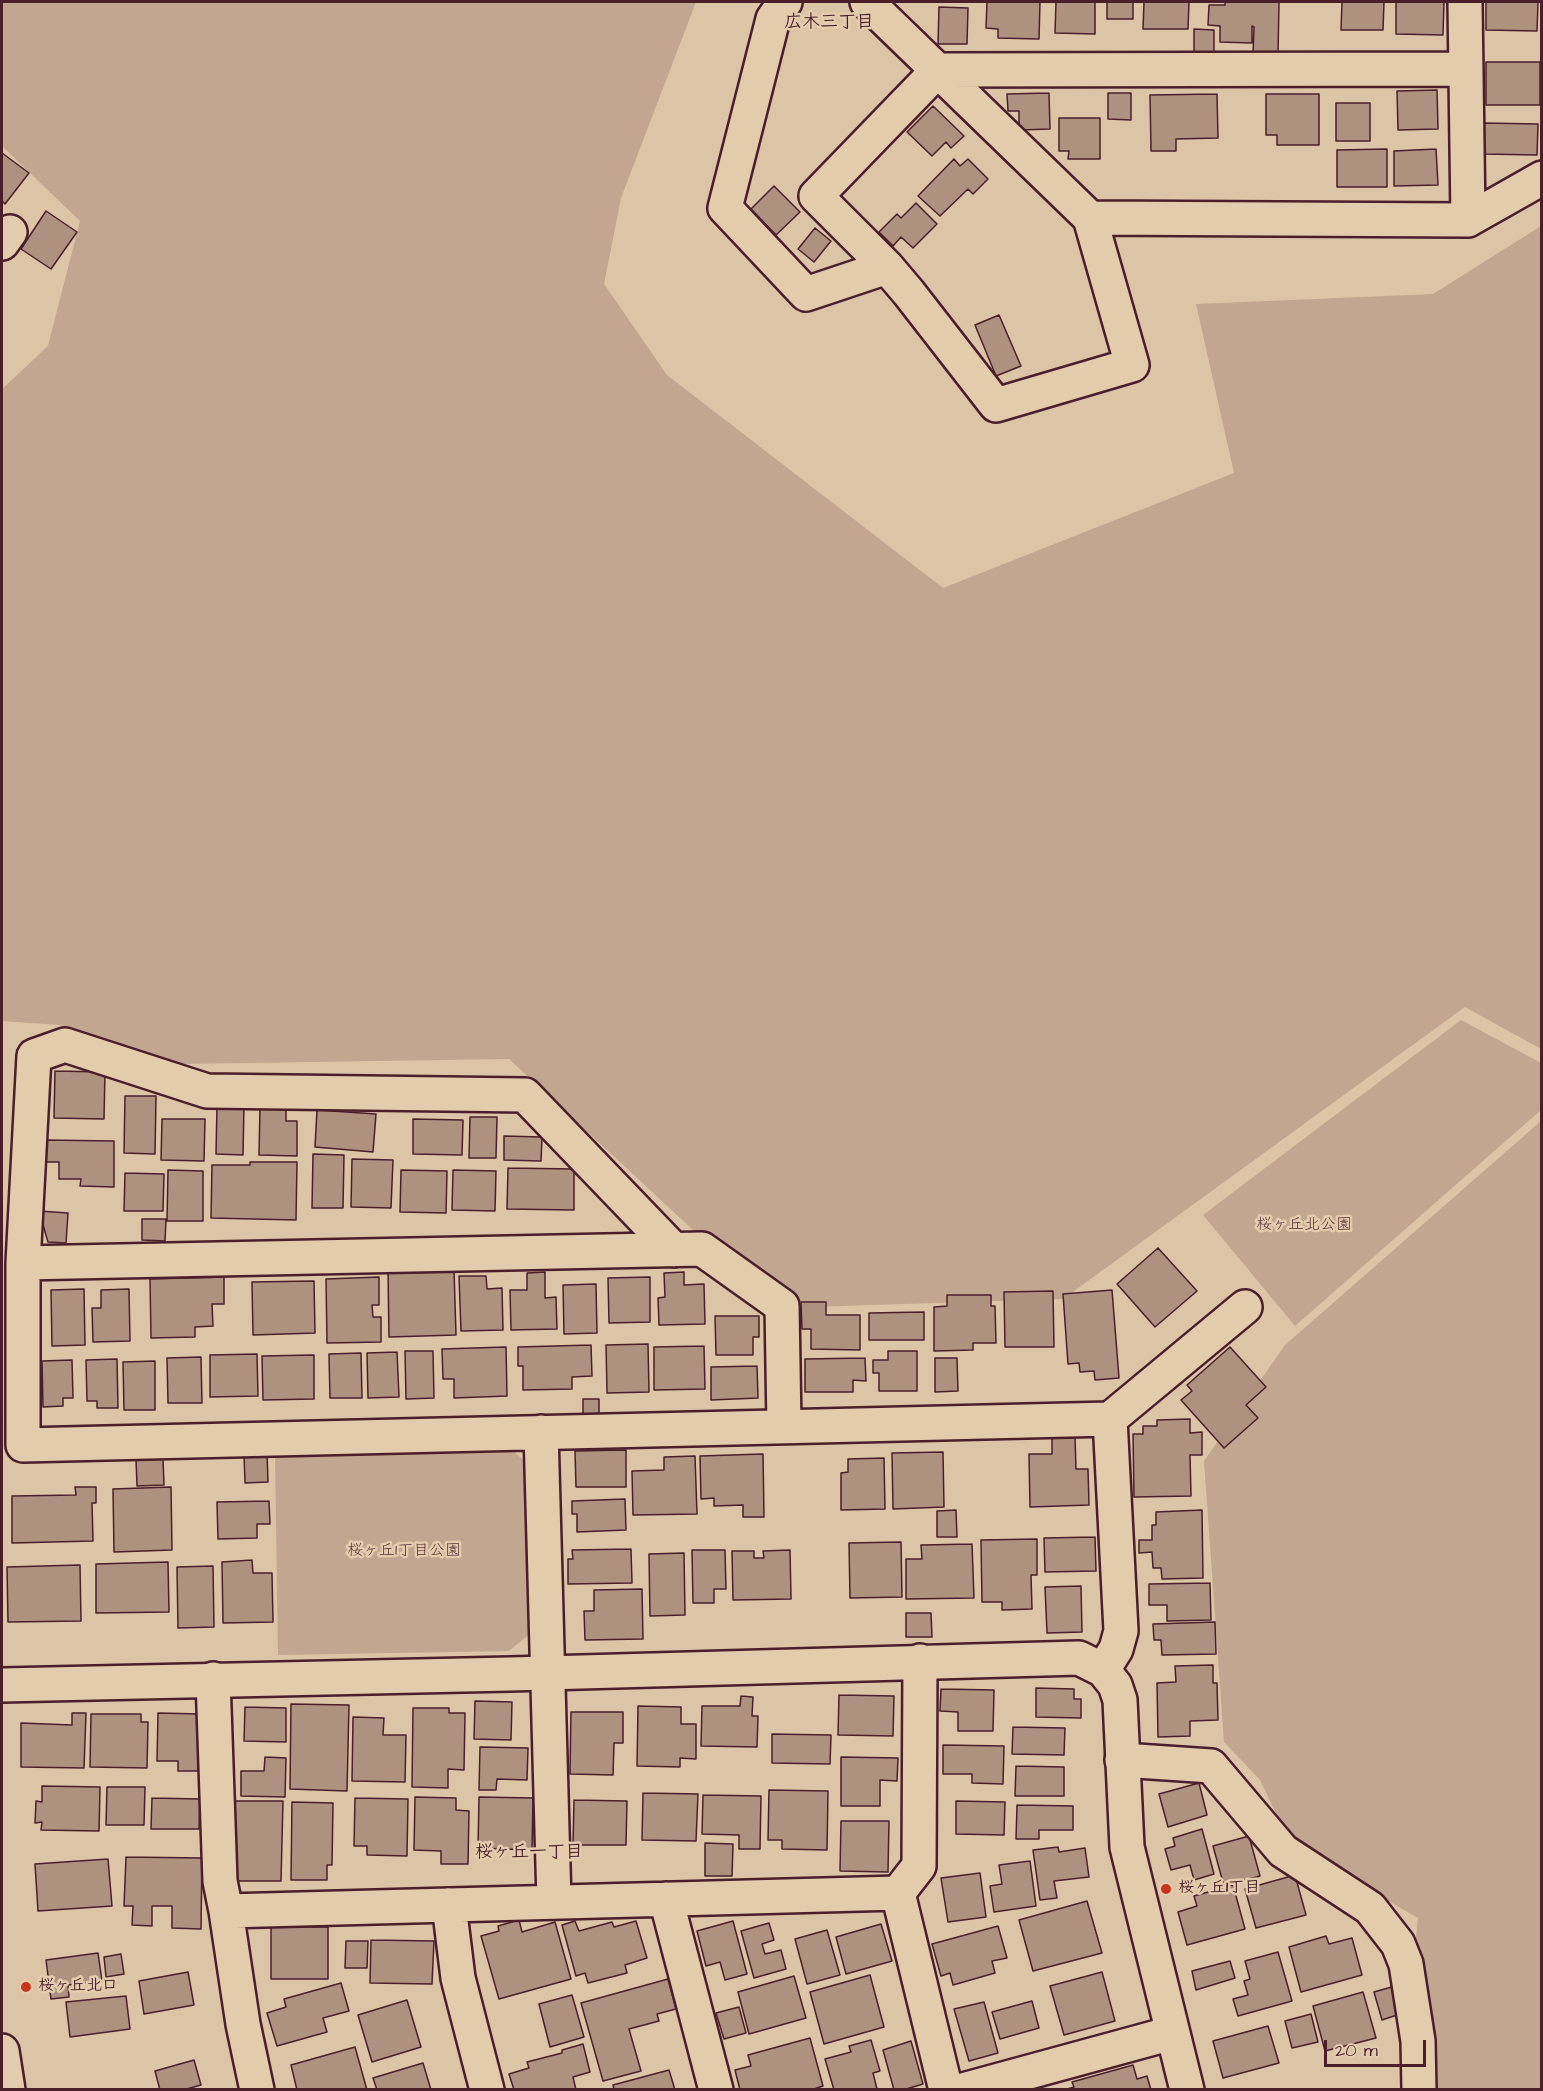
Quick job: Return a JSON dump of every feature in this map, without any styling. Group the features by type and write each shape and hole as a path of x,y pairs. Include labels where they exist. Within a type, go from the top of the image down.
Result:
{"street":[{"path":"785,2 773,19 725,208 806,294 887,267"},
{"path":"867,2 938,70 1090,218 1132,365 996,405 887,267 816,196 938,70 1466,69"},
{"path":"1465,2 1468,220"},
{"path":"1090,218 1468,220 1542,178"},
{"path":"674,1250 525,1095 207,1091 65,1045 34,1056 23,1263 23,1445 1110,1419 1245,1307"},
{"path":"23,1263 702,1249 782,1306 784,1426"},
{"path":"1102,1670 1116,1649 1120,1631 1110,1419"},
{"path":"541,1432 554,1902"},
{"path":"2,1684 548,1673 1079,1658 1102,1670 1115,1685 1120,1700 1126,1847 1187,2090"},
{"path":"898,1893 919,1866 920,1661"},
{"path":"213,1679 220,1881 256,2090"},
{"path":"1122,1760 1211,1766 1283,1851 1370,1908 1398,1944 1406,1964 1418,2041 1419,2090"},
{"path":"226,1911 898,1893"},
{"path":"898,1893 946,2090"},
{"path":"666,1899 716,2090"},
{"path":"449,1905 458,1978 487,2090"},
{"path":"963,2090 1172,2033"},
{"path":"2,2051 8,2090"}],"green space":[{"path":"2,2 696,2 621,198 604,284 667,375 943,588 1234,473 1196,304 1433,294 1541,226 1541,1049 1465,1007 1063,1299 777,1308 509,1059 179,1064 59,1025 2,1021 2,389 48,346 80,221 2,146"},
{"name":"桜ヶ丘北公園","path":"1461,1020 1541,1063 1541,1110 1295,1326 1203,1215"},
{"path":"1541,1121 1541,2089 1433,2089 1414,1957 1418,1918 1291,1845 1260,1780 1224,1742 1204,1461 1285,1345"},
{"name":"桜ヶ丘1丁目公園","path":"510,1448 530,1466 533,1631 509,1651 278,1655 275,1454"}],"building":[{"path":"987,2 1040,2 1039,39 998,38 998,29 986,28"},
{"path":"1056,2 1095,2 1095,34 1055,33"},
{"path":"1107,2 1133,2 1133,19 1107,19"},
{"path":"1144,2 1189,2 1188,29 1143,29"},
{"path":"1225,2 1279,2 1278,55 1253,54 1254,27 1252,26 1252,43 1220,42 1220,26 1208,25 1209,5 1225,5"},
{"path":"1342,2 1384,2 1383,30 1341,30"},
{"path":"1396,2 1444,2 1443,35 1396,34"},
{"path":"1486,2 1538,2 1537,31 1486,30"},
{"path":"939,7 968,8 967,44 938,44"},
{"path":"1194,29 1214,30 1214,55 1194,54"},
{"path":"1486,62 1540,62 1540,105 1486,105"},
{"path":"1437,90 1438,129 1398,130 1397,91"},
{"path":"1049,93 1050,129 1019,130 1019,111 1008,111 1007,94"},
{"path":"1108,93 1131,93 1131,120 1108,119"},
{"path":"1217,94 1218,138 1176,139 1176,151 1151,151 1150,95"},
{"path":"1266,94 1319,94 1319,145 1277,145 1277,135 1266,135"},
{"path":"1336,103 1370,103 1370,141 1336,141"},
{"path":"933,106 964,136 951,148 946,142 932,156 907,132"},
{"path":"1059,118 1100,118 1100,159 1068,159 1069,151 1059,151"},
{"path":"1484,123 1538,124 1537,155 1484,154"},
{"path":"1387,149 1387,187 1337,187 1337,150"},
{"path":"1436,149 1438,185 1394,186 1394,151"},
{"path":"2,153 29,173 5,204 2,201"},
{"path":"954,159 960,166 968,159 988,179 973,194 968,189 940,216 918,196"},
{"path":"774,186 800,212 776,235 751,209"},
{"path":"916,203 937,224 913,248 901,237 893,246 879,232 897,214 901,218"},
{"path":"46,211 77,232 51,269 21,249"},
{"path":"815,228 831,241 814,262 798,249"},
{"path":"999,315 1021,366 996,376 975,325"},
{"path":"55,1071 105,1072 104,1119 54,1118"},
{"path":"125,1096 156,1096 155,1154 124,1153"},
{"path":"217,1105 244,1105 243,1155 216,1154"},
{"path":"260,1107 286,1108 286,1121 297,1121 297,1156 259,1155"},
{"path":"317,1110 376,1114 373,1152 315,1147"},
{"path":"470,1117 497,1117 496,1158 469,1158"},
{"path":"162,1119 205,1119 204,1161 161,1160"},
{"path":"413,1119 463,1120 462,1155 413,1154"},
{"path":"504,1136 542,1137 541,1161 504,1160"},
{"path":"44,1140 114,1141 114,1187 80,1186 81,1179 59,1179 59,1162 44,1162"},
{"path":"313,1154 344,1155 343,1208 312,1208"},
{"path":"352,1159 393,1160 391,1208 351,1207"},
{"path":"250,1162 297,1162 296,1220 211,1218 212,1165 250,1165"},
{"path":"508,1168 574,1169 574,1210 507,1209"},
{"path":"168,1170 203,1171 203,1221 167,1221"},
{"path":"401,1170 447,1171 446,1213 400,1212"},
{"path":"453,1170 496,1171 495,1211 452,1210"},
{"path":"125,1173 164,1174 163,1211 124,1211"},
{"path":"39,1211 68,1213 66,1243 48,1242"},
{"path":"142,1219 166,1219 165,1241 142,1240"},
{"path":"1158,1248 1197,1291 1155,1327 1117,1284"},
{"path":"454,1270 456,1335 389,1337 388,1271"},
{"path":"545,1272 545,1298 556,1297 557,1329 511,1330 510,1290 527,1290 527,1273"},
{"path":"684,1272 684,1285 704,1284 705,1324 659,1325 658,1298 665,1297 664,1273"},
{"path":"459,1276 486,1276 487,1289 502,1288 503,1330 461,1331"},
{"path":"224,1277 224,1304 212,1304 213,1326 195,1327 195,1337 151,1338 150,1279"},
{"path":"379,1277 379,1305 372,1305 373,1317 381,1317 381,1342 327,1343 326,1279"},
{"path":"650,1277 650,1322 609,1323 608,1278"},
{"path":"314,1281 315,1333 253,1335 252,1282"},
{"path":"596,1284 597,1333 564,1334 563,1285"},
{"path":"84,1289 85,1345 52,1346 51,1290"},
{"path":"129,1289 130,1341 93,1342 92,1308 101,1308 101,1290"},
{"path":"1112,1290 1119,1378 1095,1380 1094,1371 1080,1372 1079,1363 1068,1364 1063,1294"},
{"path":"1053,1291 1054,1347 1005,1347 1004,1292"},
{"path":"947,1295 991,1295 991,1306 995,1306 996,1343 973,1343 973,1350 934,1351 934,1307 947,1306"},
{"path":"801,1302 826,1302 826,1315 860,1315 860,1350 811,1349 811,1329 802,1329"},
{"path":"924,1312 924,1340 869,1340 869,1313"},
{"path":"715,1316 759,1316 759,1337 753,1337 753,1355 716,1355"},
{"path":"648,1344 649,1392 607,1393 606,1345"},
{"path":"591,1345 592,1376 572,1377 572,1389 523,1390 523,1366 518,1366 518,1347"},
{"path":"704,1346 705,1389 654,1390 654,1347"},
{"path":"506,1347 507,1396 454,1398 454,1379 443,1379 442,1349"},
{"path":"1230,1347 1266,1387 1246,1405 1258,1418 1224,1448 1181,1400 1192,1391 1187,1385"},
{"path":"405,1351 433,1351 434,1398 406,1399"},
{"path":"888,1351 917,1351 917,1391 879,1391 879,1373 873,1373 873,1360 888,1360"},
{"path":"397,1352 399,1397 368,1398 367,1353"},
{"path":"361,1353 362,1398 330,1398 329,1354"},
{"path":"257,1354 258,1396 210,1397 210,1355"},
{"path":"314,1355 314,1399 263,1400 262,1356"},
{"path":"201,1357 202,1403 168,1403 167,1358"},
{"path":"865,1358 866,1381 853,1380 853,1392 805,1392 805,1359"},
{"path":"935,1358 957,1358 958,1391 935,1392"},
{"path":"117,1359 118,1408 97,1408 97,1401 87,1401 86,1360"},
{"path":"72,1360 73,1398 63,1398 63,1406 43,1407 42,1361"},
{"path":"155,1361 155,1410 124,1410 123,1362"},
{"path":"757,1366 758,1398 711,1400 711,1367"},
{"path":"583,1399 599,1399 599,1415 583,1415"},
{"path":"1190,1419 1190,1433 1202,1432 1202,1455 1190,1455 1191,1496 1134,1497 1133,1434 1143,1434 1143,1426 1157,1426 1157,1420"},
{"path":"1052,1437 1075,1437 1076,1469 1088,1469 1089,1505 1030,1507 1029,1454 1052,1454"},
{"path":"626,1450 626,1487 576,1487 575,1451"},
{"path":"943,1452 944,1507 893,1509 892,1453"},
{"path":"244,1454 267,1454 268,1482 245,1483"},
{"path":"763,1454 764,1517 743,1517 743,1505 714,1506 714,1498 701,1499 700,1456"},
{"path":"695,1456 697,1514 633,1515 632,1471 664,1470 664,1457"},
{"path":"884,1458 885,1509 841,1510 841,1473 848,1472 848,1459"},
{"path":"136,1459 163,1459 164,1485 137,1486"},
{"path":"75,1487 96,1487 96,1503 92,1503 93,1541 12,1543 12,1496 76,1495"},
{"path":"171,1487 172,1550 114,1552 113,1489"},
{"path":"625,1499 626,1530 577,1532 577,1514 572,1514 572,1501"},
{"path":"269,1501 270,1524 257,1524 257,1538 218,1539 217,1502"},
{"path":"956,1510 957,1537 937,1537 937,1511"},
{"path":"1202,1510 1203,1578 1162,1579 1161,1568 1153,1568 1152,1552 1139,1553 1139,1540 1152,1540 1152,1525 1156,1525 1156,1512"},
{"path":"1095,1537 1096,1571 1045,1572 1044,1538"},
{"path":"1037,1539 1037,1575 1031,1575 1032,1609 1002,1610 1002,1602 982,1602 981,1540"},
{"path":"901,1542 902,1597 850,1598 849,1543"},
{"path":"972,1544 974,1598 906,1599 906,1559 922,1559 921,1545"},
{"path":"631,1549 632,1583 568,1584 568,1559 573,1559 572,1550"},
{"path":"692,1550 725,1550 726,1589 714,1589 714,1603 693,1603"},
{"path":"790,1550 791,1599 733,1600 732,1551 754,1551 754,1558 764,1558 763,1551"},
{"path":"684,1553 685,1615 650,1616 649,1554"},
{"path":"252,1560 253,1573 272,1573 273,1622 223,1623 222,1562"},
{"path":"168,1562 169,1612 96,1613 96,1564"},
{"path":"80,1565 81,1621 8,1622 7,1567"},
{"path":"213,1566 214,1627 178,1628 177,1567"},
{"path":"1210,1583 1211,1620 1167,1621 1167,1605 1149,1605 1149,1584"},
{"path":"1081,1586 1082,1632 1047,1633 1045,1587"},
{"path":"642,1589 643,1639 585,1640 584,1611 594,1611 594,1590"},
{"path":"906,1613 931,1613 932,1637 906,1637"},
{"path":"1215,1622 1216,1654 1162,1655 1161,1640 1154,1640 1153,1624"},
{"path":"1213,1665 1213,1683 1217,1683 1218,1720 1190,1721 1190,1736 1158,1737 1157,1683 1176,1682 1175,1666"},
{"path":"1036,1688 1074,1689 1074,1699 1081,1699 1081,1718 1036,1717"},
{"path":"941,1689 994,1690 993,1731 958,1731 958,1712 940,1711"},
{"path":"839,1695 894,1696 893,1736 838,1735"},
{"path":"741,1696 753,1697 752,1716 758,1716 757,1747 701,1746 702,1706 740,1706"},
{"path":"475,1701 512,1702 511,1740 474,1739"},
{"path":"291,1704 349,1705 347,1791 290,1789"},
{"path":"638,1706 681,1707 681,1724 696,1724 696,1759 680,1758 680,1767 637,1766"},
{"path":"245,1707 286,1708 286,1742 244,1741"},
{"path":"413,1708 449,1708 449,1713 465,1713 464,1770 448,1769 448,1788 412,1787"},
{"path":"571,1712 623,1712 623,1743 614,1743 613,1775 570,1774"},
{"path":"72,1713 86,1713 84,1768 21,1767 21,1723 72,1725"},
{"path":"158,1713 201,1714 200,1771 178,1771 178,1761 157,1761"},
{"path":"91,1714 141,1714 141,1722 148,1722 147,1768 90,1767"},
{"path":"353,1717 384,1718 383,1735 406,1735 405,1782 352,1781"},
{"path":"1013,1727 1065,1728 1064,1755 1012,1754"},
{"path":"772,1734 831,1735 830,1764 772,1763"},
{"path":"943,1745 1004,1746 1003,1784 972,1783 972,1774 943,1774"},
{"path":"480,1747 528,1748 527,1780 497,1779 496,1790 479,1790"},
{"path":"265,1757 286,1758 285,1797 241,1796 241,1771 264,1771"},
{"path":"841,1757 898,1758 897,1781 880,1780 880,1806 841,1806"},
{"path":"1016,1766 1064,1767 1064,1796 1015,1796"},
{"path":"1199,1783 1207,1815 1168,1827 1159,1794"},
{"path":"42,1786 100,1787 99,1831 41,1830 42,1822 35,1823 36,1801 42,1802"},
{"path":"107,1787 145,1787 144,1825 106,1825"},
{"path":"769,1790 828,1791 827,1850 782,1849 782,1840 768,1840"},
{"path":"643,1793 698,1794 696,1841 642,1840"},
{"path":"703,1795 761,1796 760,1849 739,1849 739,1835 702,1834"},
{"path":"415,1797 456,1798 456,1810 469,1811 468,1864 441,1864 441,1851 414,1850"},
{"path":"479,1797 533,1798 532,1850 478,1848"},
{"path":"152,1798 200,1799 199,1829 151,1829"},
{"path":"355,1798 408,1799 407,1856 367,1855 367,1846 354,1846"},
{"path":"574,1800 627,1801 626,1845 573,1845"},
{"path":"232,1801 283,1801 281,1881 231,1881"},
{"path":"956,1801 1005,1802 1004,1835 956,1834"},
{"path":"292,1802 333,1803 332,1865 327,1865 327,1880 291,1880"},
{"path":"1017,1805 1073,1806 1073,1830 1039,1830 1039,1839 1016,1839"},
{"path":"841,1821 889,1821 888,1872 840,1871"},
{"path":"1202,1829 1214,1874 1194,1880 1190,1865 1171,1870 1165,1849 1175,1846 1173,1838"},
{"path":"1249,1836 1260,1876 1224,1886 1213,1846"},
{"path":"705,1843 733,1844 732,1876 705,1876"},
{"path":"1058,1847 1059,1852 1085,1848 1089,1877 1054,1881 1057,1898 1040,1900 1033,1850"},
{"path":"126,1857 202,1858 201,1929 172,1928 172,1906 152,1906 152,1926 132,1925 133,1906 124,1906"},
{"path":"108,1859 112,1906 38,1911 35,1864"},
{"path":"1030,1861 1036,1906 994,1912 990,1886 1002,1884 999,1865"},
{"path":"980,1873 986,1917 948,1922 941,1878"},
{"path":"1295,1875 1306,1915 1256,1928 1245,1889"},
{"path":"1233,1885 1245,1929 1187,1945 1178,1912 1197,1906 1194,1896"},
{"path":"1087,1901 1102,1953 1033,1971 1019,1920"},
{"path":"519,1920 522,1932 555,1922 571,1979 499,1999 481,1936 499,1931 498,1926"},
{"path":"575,1921 579,1931 612,1922 614,1927 636,1921 647,1958 625,1965 627,1973 588,1983 585,1973 576,1976 562,1925"},
{"path":"733,1921 747,1974 725,1980 720,1962 706,1966 697,1931"},
{"path":"769,1923 774,1940 762,1944 765,1954 781,1950 786,1969 754,1978 741,1931"},
{"path":"881,1924 892,1961 846,1974 836,1937"},
{"path":"998,1926 1007,1958 992,1961 995,1973 953,1985 950,1973 941,1976 932,1944"},
{"path":"271,1927 328,1927 328,1979 271,1979"},
{"path":"827,1930 840,1975 807,1984 795,1939"},
{"path":"1326,1936 1329,1944 1352,1938 1362,1975 1301,1992 1289,1947"},
{"path":"371,1940 434,1941 432,1984 370,1983"},
{"path":"346,1941 368,1941 367,1968 345,1968"},
{"path":"1278,1952 1292,2001 1238,2016 1233,1999 1248,1995 1244,1981 1250,1979 1245,1961"},
{"path":"98,1953 102,1981 68,1985 69,1997 51,1999 46,1960"},
{"path":"121,1954 124,1974 106,1977 104,1957"},
{"path":"1230,1961 1235,1978 1196,1990 1192,1971"},
{"path":"188,1972 194,2005 144,2014 139,1981"},
{"path":"1102,1972 1115,2021 1064,2035 1050,1986"},
{"path":"870,1975 884,2027 824,2044 810,1992"},
{"path":"794,1976 806,2018 749,2034 738,1992"},
{"path":"668,1979 676,2009 657,2014 659,2021 629,2029 641,2071 603,2081 581,2003"},
{"path":"341,1983 349,2011 323,2018 327,2032 277,2046 267,2013 286,2007 284,1999"},
{"path":"1395,1986 1403,2013 1382,2020 1374,1992"},
{"path":"1363,1992 1376,2038 1325,2051 1313,2006"},
{"path":"572,1995 584,2037 550,2047 539,2004"},
{"path":"126,1996 130,2029 70,2037 66,2002"},
{"path":"407,2000 421,2047 372,2062 358,2015"},
{"path":"1032,2001 1039,2028 1000,2039 992,2012"},
{"path":"984,2002 998,2053 969,2061 954,2009"},
{"path":"739,2007 746,2033 724,2039 716,2013"},
{"path":"1311,2014 1318,2042 1292,2048 1285,2021"},
{"path":"1268,2026 1279,2063 1223,2078 1213,2041"},
{"path":"810,2038 823,2086 811,2090 740,2090 735,2070 751,2066 748,2055"},
{"path":"871,2040 880,2071 873,2073 877,2089 834,2090 825,2059 851,2052 849,2046"},
{"path":"911,2041 923,2084 903,2090 894,2090 883,2050"},
{"path":"583,2044 590,2072 573,2077 576,2090 514,2090 509,2074 529,2068 527,2062 562,2053 562,2050"},
{"path":"355,2047 367,2090 297,2090 291,2065"},
{"path":"194,2060 201,2085 183,2090 160,2090 155,2071"},
{"path":"423,2063 431,2090 377,2090 373,2078"},
{"path":"1133,2065 1137,2079 1147,2076 1151,2090 1064,2090 1074,2087 1072,2082"},
{"path":"669,2070 675,2090 614,2090 613,2085"}],"place":[{"name":"桜ヶ丘1丁目","path":"1166,1889"},
{"name":"桜ヶ丘北口","path":"26,1987"}],"district":[{"name":"広木三丁目","path":"829,23"},
{"name":"桜ヶ丘一丁目","path":"529,1853"}]}
